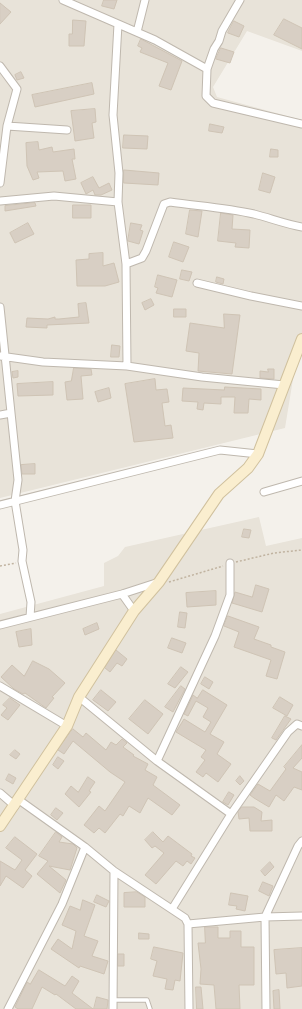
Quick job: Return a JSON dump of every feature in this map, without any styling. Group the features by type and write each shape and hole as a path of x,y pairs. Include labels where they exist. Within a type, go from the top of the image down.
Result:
{"street":[{"path":"64,0 137,32 180,53 207,69"},
{"path":"137,32 146,0"},
{"path":"240,0 222,31 207,69 205,92 213,103 302,124"},
{"path":"118,24 113,115 119,173 118,202 126,264 127,366"},
{"path":"0,66 17,90 2,153 0,183"},
{"path":"8,126 67,130"},
{"path":"0,201 54,196 118,202"},
{"path":"126,264 142,258 164,204 170,202 220,208 256,215 274,221 302,227"},
{"path":"197,283 302,306"},
{"path":"0,307 3,357 18,480 15,501 22,550 22,562 31,602 30,617"},
{"path":"0,826 17,803 67,726 79,697 134,611 160,582 219,494 248,468 258,454 302,339"},
{"path":"3,357 43,362 127,366 202,377 284,385"},
{"path":"0,414 11,413"},
{"path":"0,505 220,450 258,454"},
{"path":"264,492 302,481"},
{"path":"157,760 215,636 230,595 230,563"},
{"path":"0,625 122,594 160,582"},
{"path":"122,594 134,611"},
{"path":"0,686 67,726"},
{"path":"79,697 157,760 231,814"},
{"path":"172,909 231,814 288,732 297,724 302,726"},
{"path":"0,793 85,847 114,871 186,918 188,924 189,1009"},
{"path":"266,1009 265,917 294,853 302,841"},
{"path":"8,1009 62,904 85,847"},
{"path":"112,1009 114,871"},
{"path":"188,924 265,917 302,916"}],"lane":[{"path":"113,1000 147,1000 150,1003 150,1009"}],"path":[{"path":"0,566 22,562"}],"shaded area":[{"path":"0,0 302,0 302,51 247,31 213,87 217,97 302,120 302,350 294,373 285,428 0,498"},
{"path":"259,517 266,546 302,538 302,1009 0,1009 0,614 104,586 104,563 118,556 125,547"}],"building":[{"path":"104,0 117,0 114,9 102,6"},
{"path":"0,3 11,12 0,24"},
{"path":"284,19 302,28 302,49 274,35"},
{"path":"73,20 86,21 84,46 69,46 69,34 72,34"},
{"path":"234,21 244,26 239,37 228,33"},
{"path":"141,39 182,61 171,90 159,86 168,63 140,52 142,48 138,46"},
{"path":"221,48 234,52 230,63 216,59"},
{"path":"21,72 24,78 17,80 15,75"},
{"path":"92,83 94,94 35,107 32,95"},
{"path":"95,109 96,122 92,123 94,138 75,141 71,111"},
{"path":"210,124 224,127 222,133 209,131"},
{"path":"124,135 148,136 147,149 123,148"},
{"path":"38,142 39,150 52,147 53,152 74,149 75,159 72,159 76,179 65,181 63,171 37,172 39,178 33,180 27,166 26,143"},
{"path":"271,149 278,150 278,157 270,157"},
{"path":"124,170 159,173 158,185 124,183"},
{"path":"263,173 275,177 270,193 259,190"},
{"path":"93,177 99,188 109,183 112,190 101,195 95,195 93,190 86,194 81,183"},
{"path":"35,203 36,206 5,211 5,206"},
{"path":"73,205 91,205 91,218 73,218"},
{"path":"190,210 202,211 198,237 186,234"},
{"path":"221,213 233,215 232,229 250,230 249,248 235,247 236,243 218,241"},
{"path":"28,223 34,234 15,243 10,233"},
{"path":"131,223 142,225 140,230 143,231 139,244 128,241"},
{"path":"174,242 189,247 183,262 169,257"},
{"path":"103,253 103,266 114,263 119,282 105,286 77,286 76,260 89,259 89,254"},
{"path":"182,270 192,272 189,281 180,279"},
{"path":"158,275 177,280 172,297 156,293 158,288 155,287"},
{"path":"217,277 224,279 223,284 216,282"},
{"path":"151,299 154,305 145,310 142,303"},
{"path":"86,303 89,323 47,325 47,328 26,327 27,318 48,319 55,317 55,319 59,319 79,317 78,304"},
{"path":"174,309 186,309 186,317 174,317"},
{"path":"224,314 240,315 232,374 198,371 199,353 186,351 190,323 224,328"},
{"path":"112,345 120,346 119,357 111,357"},
{"path":"74,368 91,369 92,375 81,376 83,399 67,400 65,382 71,381"},
{"path":"268,369 274,369 274,379 260,378 260,371 268,372"},
{"path":"18,371 18,377 13,378 12,372"},
{"path":"155,379 156,390 167,389 169,402 162,403 165,426 171,425 173,438 134,442 125,384"},
{"path":"53,382 53,395 18,396 17,384"},
{"path":"225,387 261,389 261,400 249,399 248,413 234,413 235,397 221,397 221,404 204,403 203,410 197,409 198,402 182,401 183,388 224,390"},
{"path":"109,388 111,398 98,402 95,392"},
{"path":"35,464 35,474 22,474 21,465"},
{"path":"244,529 251,530 249,538 242,537"},
{"path":"256,585 269,589 262,612 232,603 235,592 252,597"},
{"path":"216,591 216,605 187,607 186,593"},
{"path":"180,612 187,613 185,628 178,627"},
{"path":"228,616 259,627 254,639 285,652 277,679 266,676 271,660 234,647 239,632 224,626"},
{"path":"97,623 99,629 85,635 83,629"},
{"path":"31,629 32,645 19,647 16,632"},
{"path":"172,638 186,643 182,653 168,648"},
{"path":"116,650 127,659 122,666 117,663 110,672 105,668"},
{"path":"33,661 49,669 65,683 52,697 54,698 46,708 25,693 23,694 14,689 1,677 12,665 24,676"},
{"path":"181,667 188,672 175,688 168,684"},
{"path":"205,677 213,682 209,689 201,684"},
{"path":"181,686 185,689 173,712 165,707"},
{"path":"101,690 116,702 108,711 93,700"},
{"path":"203,690 227,705 210,734 224,742 217,754 231,764 218,782 206,773 203,777 196,772 205,760 201,757 206,750 176,732 184,719 205,732 211,722 203,717 208,708 196,701 188,716 184,714 193,695 197,698"},
{"path":"280,697 293,705 287,716 273,708"},
{"path":"10,698 20,705 8,720 1,715 7,708 3,705"},
{"path":"145,700 163,714 148,734 129,719"},
{"path":"285,716 291,719 276,740 272,738"},
{"path":"73,729 83,737 86,733 106,750 111,742 116,745 122,739 127,743 123,747 134,755 133,756 148,764 145,770 157,777 153,785 180,805 172,815 148,798 140,813 129,806 123,816 120,814 105,833 99,828 94,833 84,825 99,806 105,811 125,782 110,772 73,741 64,754 58,750"},
{"path":"302,745 302,758 293,768 302,772 302,790 294,787 284,801 276,795 269,807 250,795 258,784 270,791 286,769 284,767"},
{"path":"15,750 20,754 16,759 10,755"},
{"path":"58,757 64,761 58,769 53,765"},
{"path":"9,774 16,778 13,784 6,780"},
{"path":"240,776 244,781 240,785 236,781"},
{"path":"88,777 95,782 89,791 91,792 79,807 65,794 71,786 78,792"},
{"path":"229,792 234,795 228,805 223,802"},
{"path":"242,807 254,807 262,812 261,821 272,820 272,831 250,831 249,818 239,819 238,812"},
{"path":"56,808 63,813 57,820 51,815"},
{"path":"56,832 62,837 59,842 73,844 77,848 70,870 49,866 66,880 60,893 37,874 48,861 39,856"},
{"path":"153,832 163,842 168,836 192,854 191,856 195,858 191,864 187,861 183,866 176,861 156,884 145,875 164,853 155,846 152,848 145,840"},
{"path":"15,837 37,854 25,870 32,876 23,888 6,876 0,886 0,861 15,870 22,860 6,848"},
{"path":"270,862 274,867 265,876 261,871"},
{"path":"263,882 273,886 269,896 259,891"},
{"path":"137,892 145,897 145,907 124,907 124,893"},
{"path":"231,893 248,896 245,911 236,909 237,906 229,905"},
{"path":"97,895 109,901 106,907 94,902"},
{"path":"83,900 95,905 84,936 98,941 92,956 108,961 104,974 80,966 79,968 51,949 58,939 72,949 76,931 62,925 70,906 80,910"},
{"path":"205,927 218,927 218,938 230,938 230,931 241,931 241,947 254,947 254,985 239,985 240,1009 216,1009 214,985 200,984 201,969 198,943 205,943"},
{"path":"139,933 149,934 149,939 139,939"},
{"path":"154,947 183,953 180,981 175,980 173,990 165,989 167,979 153,976 157,961 151,959"},
{"path":"302,948 302,986 287,988 286,973 276,974 274,950"},
{"path":"118,954 124,954 124,966 118,966"},
{"path":"39,970 65,986 72,976 79,981 72,993 93,1009 76,1009 56,994 55,995 42,987 32,1009 18,1009 15,1007 27,982 30,984"},
{"path":"196,987 201,987 203,1009 197,1009"},
{"path":"279,990 280,1009 274,1009 273,991"},
{"path":"97,997 108,1000 107,1009 94,1009"}]}
